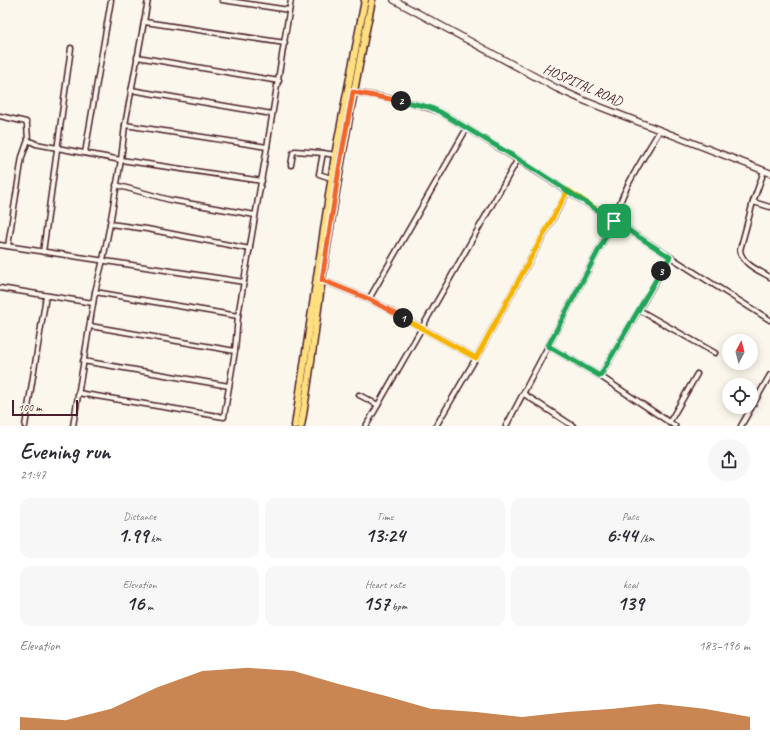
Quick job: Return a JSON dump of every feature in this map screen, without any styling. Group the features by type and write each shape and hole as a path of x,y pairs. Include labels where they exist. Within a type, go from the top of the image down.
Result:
{"main road":[{"path":"295,426 331,178 365,0"},
{"path":"302,426 339,169 372,0"}],"street":[{"path":"85,153 111,0"},
{"path":"73,426 90,326 94,292 103,260 110,224 131,90 148,0"},
{"path":"222,0 289,10"},
{"path":"78,394 224,417 235,351 238,316 291,0"},
{"name":"HOSPITAL ROAD","path":"394,0 556,88 585,101 767,172"},
{"path":"145,22 284,43"},
{"path":"43,252 56,147 71,48"},
{"path":"137,57 278,81"},
{"path":"131,90 272,114"},
{"path":"353,92 404,101 429,107 440,112 568,190 770,320"},
{"path":"0,116 26,122 28,140 22,157 8,246"},
{"path":"126,125 267,147"},
{"path":"369,299 467,128"},
{"path":"506,426 614,221 617,208 636,170 660,130"},
{"path":"28,140 36,144 121,160 262,180"},
{"path":"291,165 295,150 335,155"},
{"path":"323,153 319,174 331,178"},
{"path":"366,426 518,159"},
{"path":"767,172 753,202 740,250 741,256 747,264 770,277"},
{"path":"116,185 170,200 255,215"},
{"path":"436,426 476,358 568,190"},
{"path":"753,202 770,207"},
{"path":"110,224 147,229 250,249"},
{"path":"0,244 43,252 244,282"},
{"path":"600,376 670,257"},
{"path":"322,280 369,299 476,358"},
{"path":"0,288 93,303"},
{"path":"94,292 238,316"},
{"path":"25,426 46,296"},
{"path":"639,310 715,353"},
{"path":"90,326 235,351"},
{"path":"548,346 600,376 675,426"},
{"path":"83,361 229,386"},
{"path":"669,422 697,374"},
{"path":"741,426 770,375"},
{"path":"524,394 573,426"},
{"path":"358,395 378,405"}],"route":[{"path":"614,221 548,346 600,376 670,257 568,190 440,112 418,104 353,92 339,169 322,280 369,299 476,358 568,190 614,221"}]}
